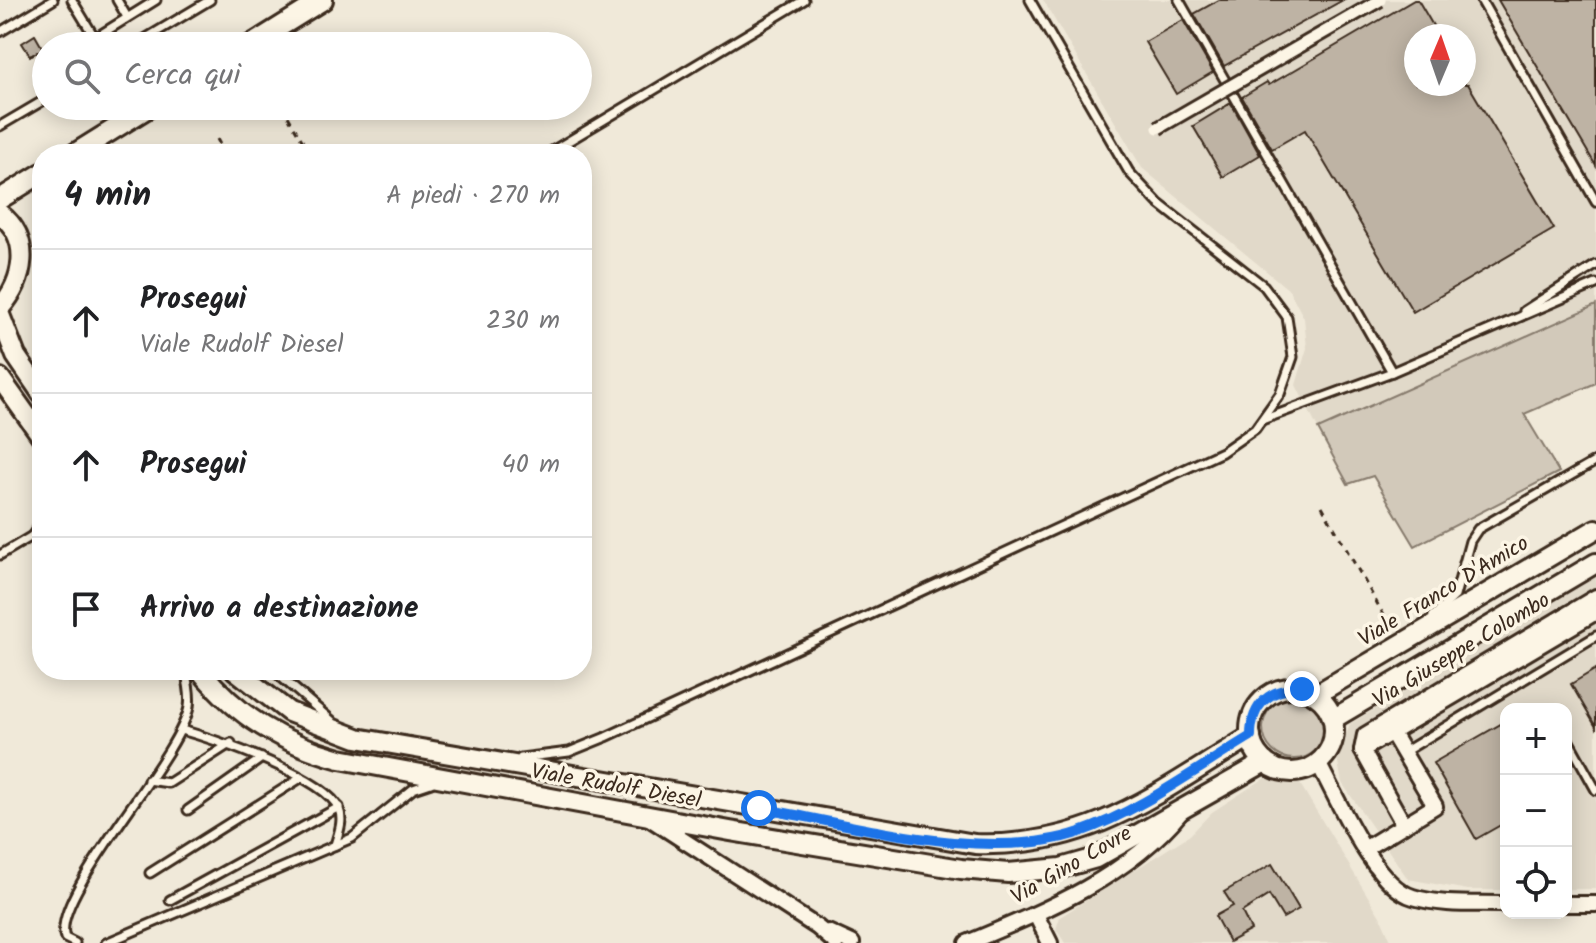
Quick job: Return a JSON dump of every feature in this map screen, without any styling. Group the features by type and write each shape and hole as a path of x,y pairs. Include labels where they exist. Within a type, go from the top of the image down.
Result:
{"street":[{"path":"272,32 323,0"},
{"path":"1158,128 1380,0"},
{"path":"90,144 129,120"},
{"path":"0,199 32,179"},
{"path":"0,214 17,236 22,256 21,276 12,295 0,308"},
{"path":"0,315 16,356 32,379"},
{"path":"0,378 32,424"},
{"name":"Viale Franco D'Amico","path":"1315,695 1596,529"},
{"path":"1333,719 1596,563"},
{"name":"Via Giuseppe Colombo","path":"1596,597 1367,733 1361,741 1362,750 1596,612"},
{"name":"Viale Rudolf Diesel","path":"210,680 245,716 295,744 340,759 645,816 948,867 1008,873 1061,868 1096,858 1265,762"},
{"name":"Viale Rudolf Diesel","path":"248,680 289,712 349,736 462,759 946,840 999,844 1055,838 1099,824 1251,736"},
{"path":"1289,688 1315,695 1333,719 1332,743 1318,763 1291,772 1265,762 1251,736 1255,710 1275,692 1289,688"},
{"name":"Via Giuseppe Colombo","path":"1366,848 1435,806 1392,733"},
{"path":"1362,750 1404,825"},
{"path":"1318,763 1388,884 1410,897 1440,903 1500,904"},
{"name":"Via Gino Covre","path":"967,943 1036,915 1143,852 1184,809"},
{"path":"645,816 817,927 836,943"},
{"path":"1572,904 1596,904"},
{"path":"1036,915 1050,943"},
{"path":"817,927 829,943"},
{"path":"817,927 852,943"}],"lane":[{"path":"0,32 53,0"},
{"path":"72,0 91,32"},
{"path":"117,0 127,17"},
{"path":"104,32 156,0"},
{"path":"156,32 210,0"},
{"path":"564,144 804,0"},
{"path":"462,759 545,757 581,748 1222,452 1262,420 1280,394 1293,357 1291,328 1282,305 1264,286 1158,203 1129,172 1030,0"},
{"path":"1179,0 1392,372"},
{"path":"1481,0 1596,202"},
{"path":"0,126 32,107"},
{"path":"1503,324 1596,265"},
{"path":"1262,420 1310,405 1392,372 1596,284"},
{"path":"1392,651 1455,596 1475,532 1596,461"},
{"path":"0,555 32,536"},
{"path":"1404,752 1596,636"},
{"path":"1510,664 1521,682"},
{"path":"75,943 65,938 63,919 181,730 190,699 187,680"},
{"path":"285,680 349,736"},
{"path":"181,730 231,743 320,790 339,807 342,822 335,845"},
{"path":"148,780 169,783 231,743"},
{"path":"1572,747 1596,790"},
{"path":"188,810 262,758"},
{"path":"150,873 299,779"},
{"path":"106,943 335,845 369,827 417,787 431,783 472,785"},
{"path":"170,900 339,807"}],"path":[{"path":"290,120 304,144"},
{"path":"217,139 220,144"},
{"path":"1322,506 1390,626"}],"shaded area":[{"path":"1043,0 1596,0 1596,304 1318,429 1296,385 1307,348 1304,318 1289,290 1142,168"},
{"path":"1596,305 1596,383 1524,414 1559,472 1415,546 1373,476 1348,484 1318,429"},
{"path":"1596,577 1596,889 1572,889 1572,703 1500,703 1500,890 1468,890 1408,879 1342,783 1337,757 1350,724"},
{"path":"1288,697 1300,697 1316,706 1323,716 1323,740 1316,750 1300,759 1288,759 1268,745 1263,734 1263,722 1277,702"},
{"path":"1265,778 1300,784 1381,918 1392,943 1065,943 1056,929 1060,917 1190,835 1212,812"}],"building":[{"path":"1219,0 1343,0 1224,66 1194,14"},
{"path":"1418,0 1432,24 1404,24 1404,96 1475,96 1554,229 1413,312 1305,130 1272,149 1242,97 1267,82 1269,85"},
{"path":"1498,0 1596,0 1596,166"},
{"path":"1183,20 1213,72 1176,94 1145,42"},
{"path":"32,37 32,55 30,56 22,43"},
{"path":"1231,103 1260,155 1223,177 1193,126"},
{"path":"1596,669 1596,727 1571,684"},
{"path":"1500,724 1500,825 1476,839 1433,763"},
{"path":"1272,864 1299,909 1283,918 1269,895 1242,912 1251,930 1229,942 1215,916 1233,906 1224,892"}],"route":[{"path":"759,808 975,844 1013,844 1063,836 1107,820 1251,736 1255,710 1264,699 1289,688 1302,689"}]}
